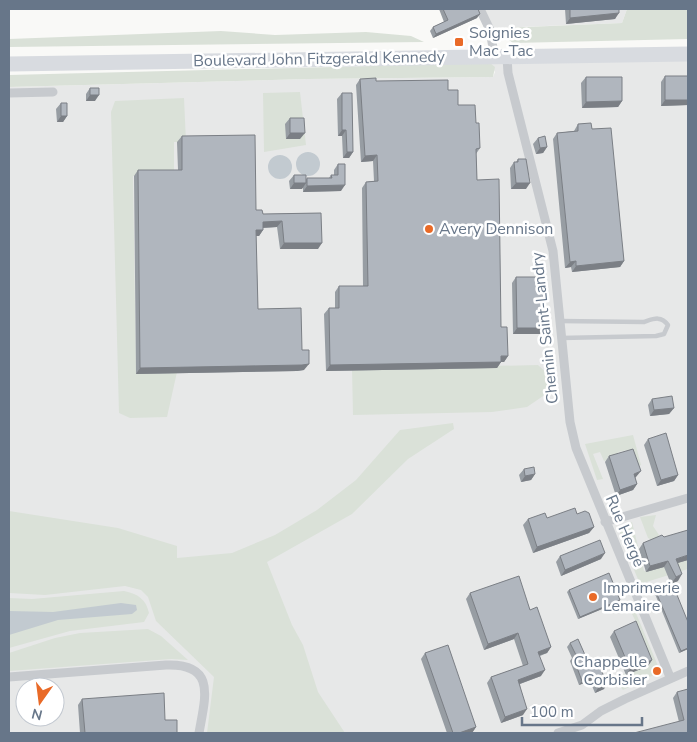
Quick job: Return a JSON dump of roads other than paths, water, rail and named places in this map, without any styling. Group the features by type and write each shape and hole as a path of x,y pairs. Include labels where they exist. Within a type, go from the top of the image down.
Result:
{"main road":[{"name":"Boulevard John Fitzgerald Kennedy","path":"9,55 688,45"},
{"name":"Boulevard John Fitzgerald Kennedy","path":"9,64 688,54"}],"street":[{"path":"480,9 490,30 493,48"},
{"name":"Chemin Saint-Landry","path":"507,56 508,73 553,252 570,422"},
{"path":"9,93 53,92"},
{"name":"Rue Hergé","path":"570,422 576,448 670,678"},
{"path":"605,522 688,498"},
{"path":"9,677 166,665 188,666 201,677 205,687 199,733"},
{"path":"558,733 582,725 601,712 688,671"}],"lane":[{"path":"559,321 644,322 661,318 668,325 664,334 656,336 561,338"}],"place":[{"name":"Soignies Mac -Tac","path":"459,42"},
{"name":"Avery Dennison","path":"429,229"},
{"name":"Imprimerie Lemaire","path":"593,597"},
{"name":"Chappelle Corbisier","path":"657,671"}]}
